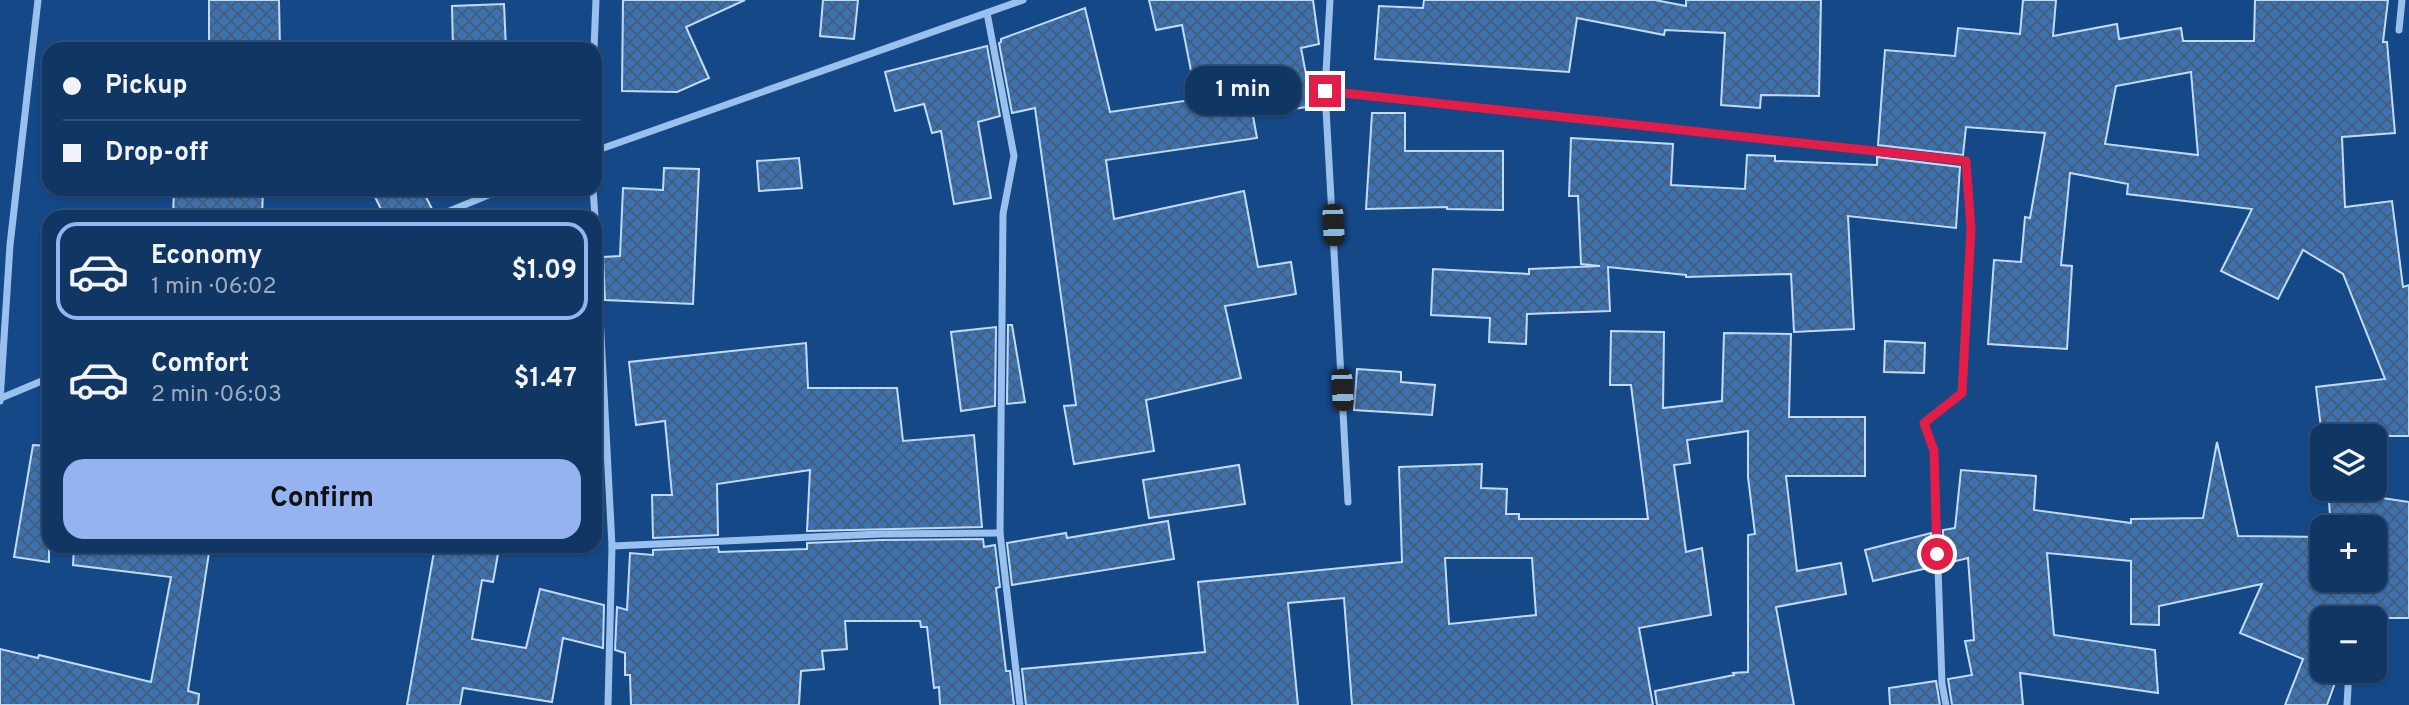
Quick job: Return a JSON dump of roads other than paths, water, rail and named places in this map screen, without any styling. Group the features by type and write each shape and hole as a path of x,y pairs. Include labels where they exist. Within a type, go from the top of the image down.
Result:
{"street":[{"path":"38,0 10,245 0,399 42,381"},
{"path":"594,42 596,0"},
{"path":"602,149 1023,0"},
{"path":"1330,0 1325,91 1348,502"},
{"path":"2399,30 2402,0"},
{"path":"986,13 1014,156 1003,214 1000,533 1020,705"},
{"path":"1325,91 1966,161 1971,229 1962,393 1924,423 1934,451 1942,684 1946,705"},
{"path":"452,210 486,196"},
{"path":"0,245 10,245"},
{"path":"602,353 612,545 608,705"},
{"path":"612,545 881,534 1000,533"},
{"path":"2347,705 2348,683"}]}
